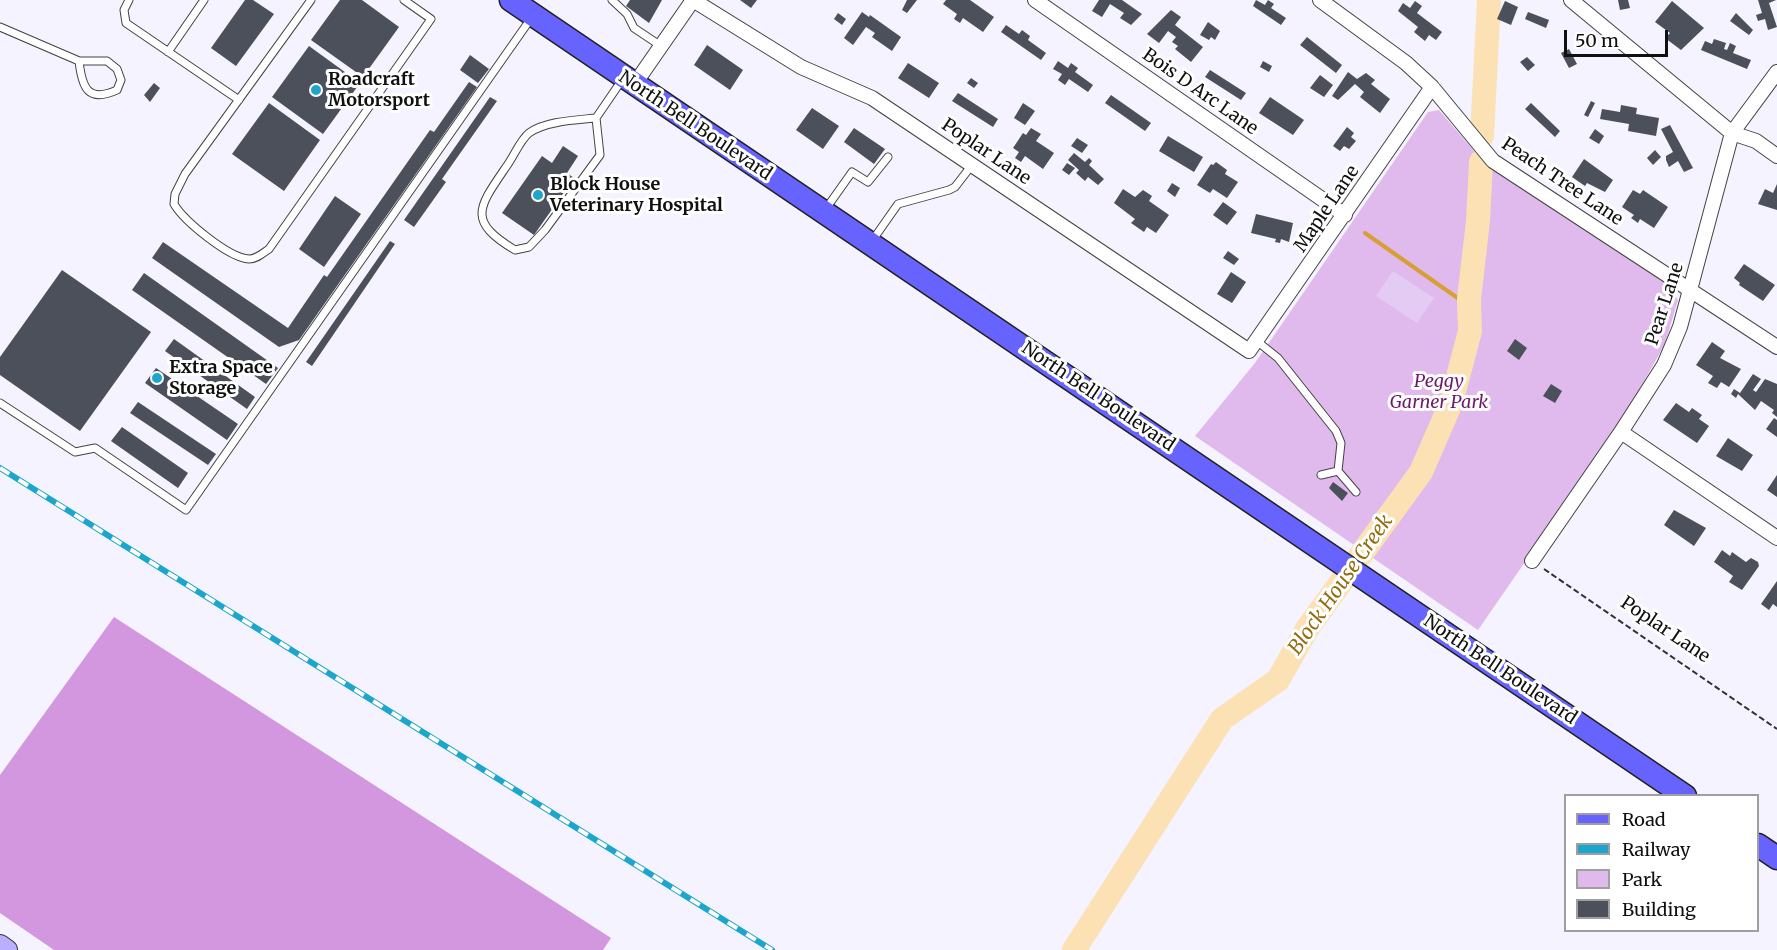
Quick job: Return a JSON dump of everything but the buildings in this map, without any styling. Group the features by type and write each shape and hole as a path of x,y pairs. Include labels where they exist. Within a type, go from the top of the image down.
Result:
{"main road":[{"name":"North Bell Boulevard","path":"524,7 628,82 871,243 1684,794"},
{"path":"1759,846 1777,858"}],"street":[{"path":"628,82 662,46 693,0"},
{"name":"Poplar Lane","path":"693,0 801,67 872,98 1254,346"},
{"name":"Bois D Arc Lane","path":"1035,0 1345,214"},
{"name":"Peach Tree Lane","path":"1320,0 1406,63 1432,87 1493,161 1691,288 1777,347"},
{"path":"1571,0 1732,133 1756,141 1777,156"},
{"name":"Pear Lane","path":"1532,561 1664,365 1680,327 1732,133 1777,72"},
{"name":"Maple Lane","path":"1254,346 1432,87"},
{"path":"1621,432 1777,538"},
{"path":"0,945 7,950"}],"lane":[{"path":"129,0 124,10 126,23 239,100"},
{"path":"168,52 204,0"},
{"path":"311,0 185,174 175,194 174,204 187,220 233,254 253,259 269,249 430,20 404,0"},
{"path":"612,0 627,14 634,28 662,46"},
{"path":"0,403 75,452 95,448 186,510 524,7"},
{"path":"0,27 79,61 107,61 117,69 121,80 117,90 104,96 91,94 82,83 79,61"},
{"path":"596,118 600,154 545,230 529,247 515,250 493,237 483,223 481,208 490,190 529,133 561,122 596,118 628,82"},
{"path":"824,212 852,172 868,182 888,157"},
{"path":"871,243 898,204 934,196 956,187 972,164"},
{"path":"1254,346 1278,358 1336,431 1341,443 1338,471 1356,492"},
{"path":"1321,475 1338,471"}],"path":[{"name":"Poplar Lane","path":"1532,561 1777,729"}],"green space":[{"name":"Peggy Garner Park","path":"1439,110 1487,166 1670,286 1678,300 1665,344 1617,429 1478,630 1195,436 1255,363 1428,112"}],"shaded area":[{"path":"1393,271 1434,298 1417,323 1376,296"},
{"path":"114,617 611,938 603,950 54,950 0,913 0,775"}],"waterway":[{"name":"Block House Creek","path":"1482,136 1489,0"},
{"name":"Block House Creek","path":"1074,950 1222,719 1278,680 1307,629 1421,472 1451,403 1470,331 1469,299 1478,221 1481,162"},
{"path":"1365,233 1469,306"}],"railway":[{"path":"0,468 772,950"}],"place":[{"name":"Roadcraft Motorsport","path":"316,90"},
{"name":"Block House Veterinary Hospital","path":"538,195"},
{"name":"Extra Space Storage","path":"157,378"}]}
